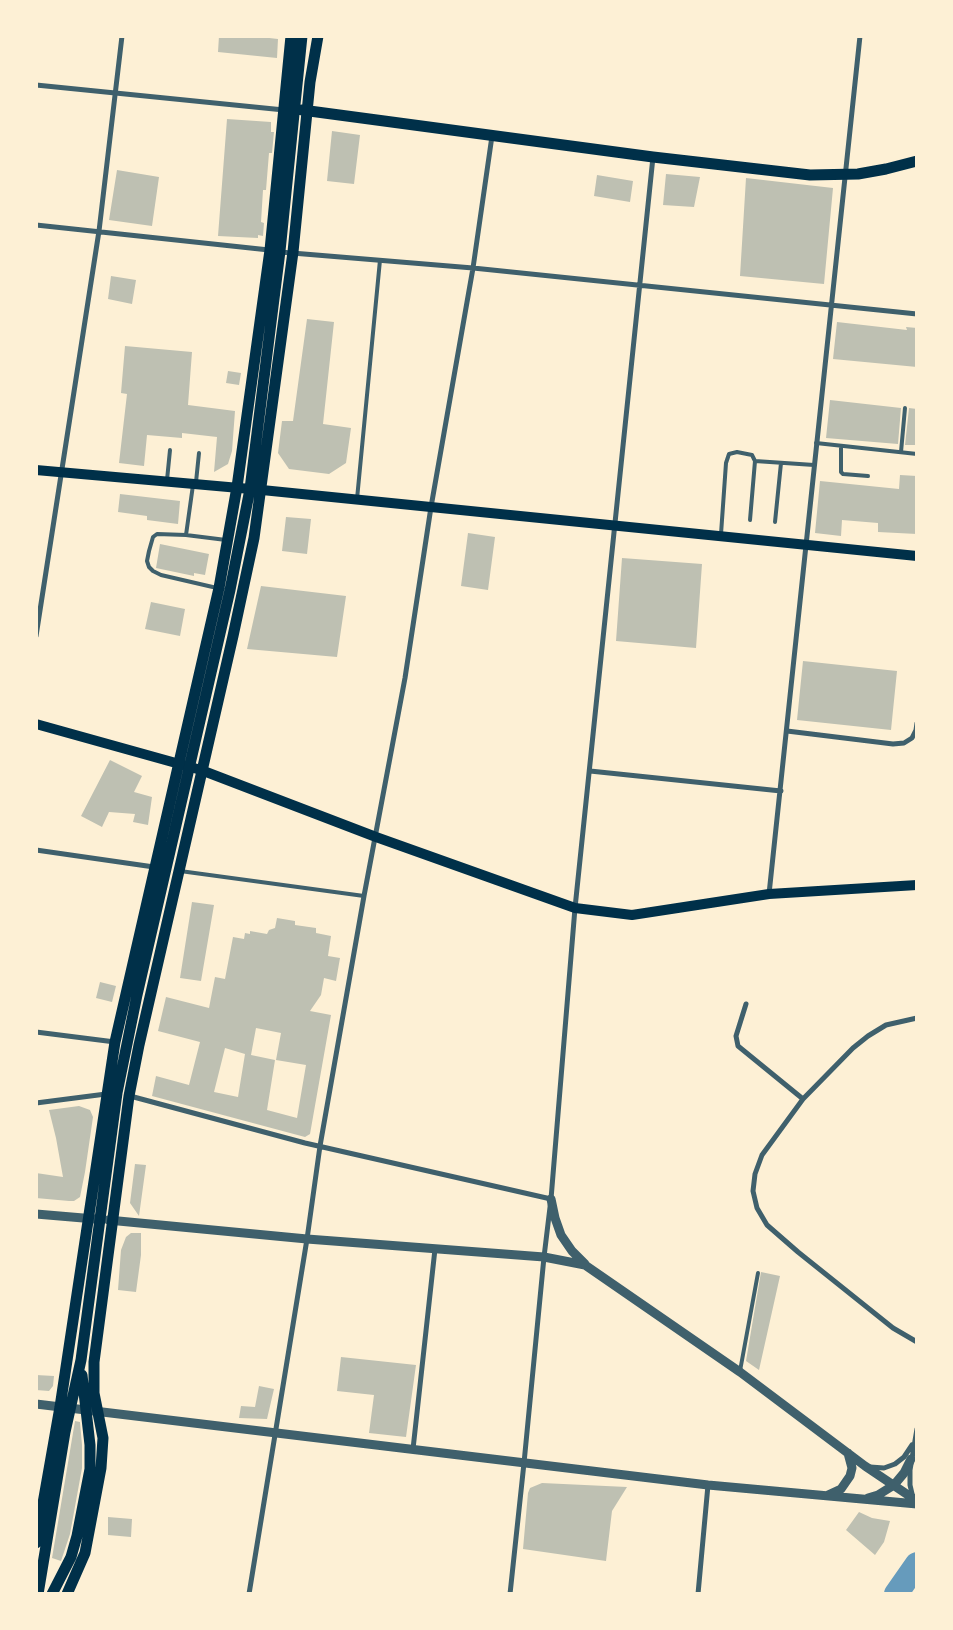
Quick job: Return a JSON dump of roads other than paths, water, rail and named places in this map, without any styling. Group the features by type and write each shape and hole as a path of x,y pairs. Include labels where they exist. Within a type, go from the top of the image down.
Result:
{"main road":[{"path":"290,110 291,36"},
{"path":"38,1594 65,1432 65,1407 80,1360 106,1094 115,1042 155,868 230,590 250,489 290,110 302,36"},
{"path":"300,52 306,36"},
{"path":"67,1594 85,1553 101,1468 103,1438 93,1378 94,1362 130,1096 139,1045 241,600 262,490 293,252 310,82 318,36"},
{"path":"290,110 308,110 653,157 810,175 858,174 917,161"},
{"path":"36,1542 65,1407 95,1219 118,1093 228,541 275,251"},
{"path":"36,470 194,485 237,487 917,556"},
{"path":"36,724 201,770 376,837 575,908 632,914 769,894 917,885"},
{"path":"52,1594 71,1557 90,1469 90,1445 80,1360"}],"street":[{"path":"36,636 99,231 122,36"},
{"path":"769,894 860,36"},
{"path":"36,85 290,110"},
{"path":"249,1594 307,1238 320,1146 405,678 431,507 473,268 492,136"},
{"path":"510,1594 551,1199 575,908 653,157"},
{"path":"36,225 275,251 639,284 917,314"},
{"path":"787,731 893,744 904,743 912,738 917,724"},
{"path":"590,772 781,791"},
{"path":"36,850 155,868"},
{"path":"746,1004 736,1036 738,1046 803,1099"},
{"path":"917,1018 886,1025 868,1036 853,1048 803,1099 762,1155 755,1174 753,1191 757,1208 767,1225 893,1328 917,1342"},
{"path":"36,1032 115,1042"},
{"path":"36,1103 106,1094"},
{"path":"130,1096 320,1146 551,1199"},
{"path":"551,1199 554,1218 561,1235 572,1251 586,1265 740,1372 865,1466 916,1501"},
{"path":"36,1214 544,1257 586,1265"},
{"path":"413,1449 435,1249"},
{"path":"36,1404 708,1484 860,1499 916,1501"},
{"path":"865,1466 884,1468 898,1462 907,1454 916,1432"},
{"path":"916,1432 911,1459 910,1485 916,1501"},
{"path":"826,1496 834,1494 847,1484 852,1468 848,1453"},
{"path":"860,1499 878,1495 894,1485 904,1473 911,1459"},
{"path":"698,1594 708,1484"}],"lane":[{"path":"357,499 380,260"},
{"path":"901,452 905,408"},
{"path":"816,443 917,454"},
{"path":"841,446 841,472 843,474 868,476"},
{"path":"167,482 170,450"},
{"path":"720,536 726,463 729,454 737,452 747,453 752,455 755,461 750,520"},
{"path":"186,535 199,453"},
{"path":"755,461 814,465"},
{"path":"776,522 782,463"},
{"path":"219,588 161,575 149,567 147,560 153,537 157,534 186,535 228,541"},
{"path":"179,871 364,896"},
{"path":"740,1372 758,1273"}],"waterway":[{"path":"896,1594 917,1564"}]}
